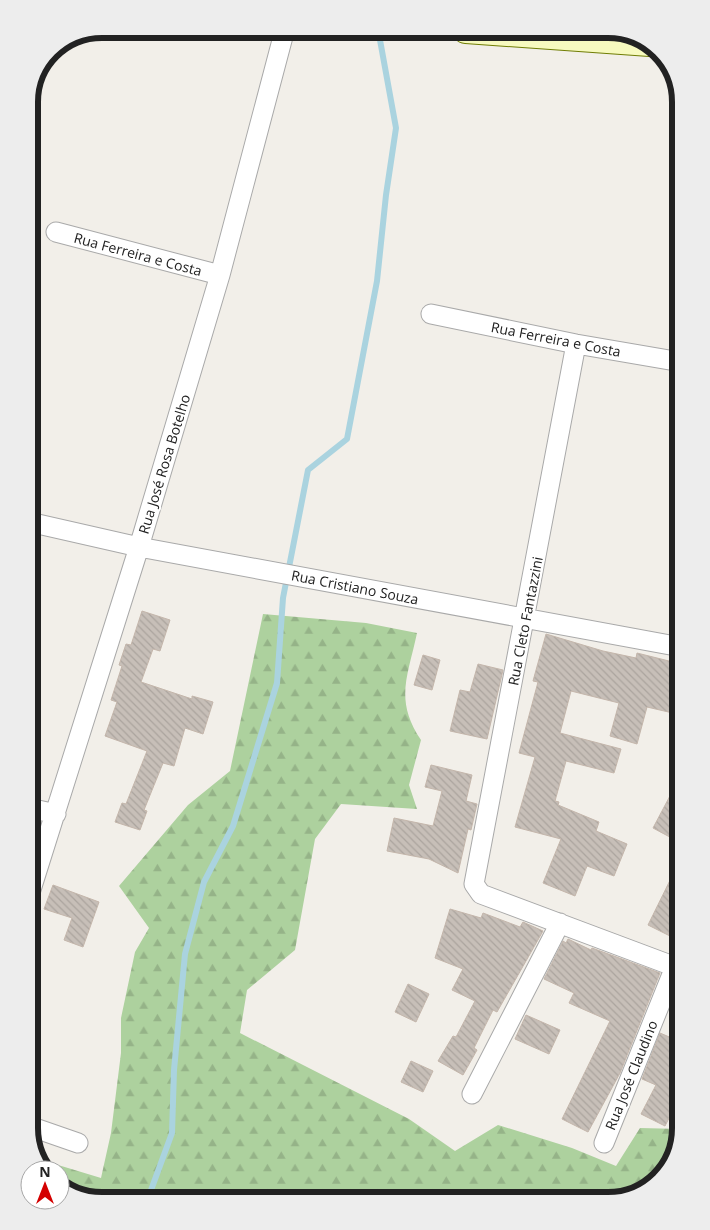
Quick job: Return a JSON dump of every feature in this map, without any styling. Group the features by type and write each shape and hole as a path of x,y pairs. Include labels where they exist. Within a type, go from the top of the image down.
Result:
{"street":[{"name":"Rua José Rosa Botelho","path":"38,869 139,547 220,275 282,38"},
{"name":"Rua Ferreira e Costa","path":"56,232 220,275"},
{"name":"Rua Ferreira e Costa","path":"431,314 576,344 672,360"},
{"name":"Rua Cleto Fantazzini","path":"560,923 481,894 475,889 474,877 525,620 576,344"},
{"name":"Rua Cristiano Souza","path":"38,524 139,547 525,620 672,645"},
{"path":"38,810 56,814"},
{"path":"472,1094 560,923 672,961"},
{"name":"Rua José Claudino","path":"604,1143 672,980"},
{"path":"38,1129 78,1143"}],"green space":[{"path":"263,614 366,623 417,633 407,675 405,700 413,726 421,740 409,785 417,809 341,804 315,839 295,950 247,990 240,1033 409,1119 455,1151 498,1125 572,1148 616,1166 640,1128 672,1129 669,1149 657,1171 637,1186 621,1191 609,1192 97,1192 81,1189 70,1184 70,1169 101,1178 111,1133 121,1053 121,1018 135,952 149,928 119,886 188,805 230,771"}],"building":[{"path":"142,611 170,620 160,651 153,649 141,682 192,699 192,696 213,702 203,734 185,728 174,766 163,763 144,810 147,811 140,830 115,822 122,803 126,804 147,751 105,736 117,702 111,700 122,666 119,665 126,644 131,645"},
{"path":"546,634 603,651 636,658 637,653 672,662 672,713 647,707 637,744 610,736 619,703 571,691 560,733 621,749 614,773 566,761 555,801 559,802 558,805 599,822 596,831 627,844 614,876 587,866 575,896 543,883 561,839 515,827 535,757 519,753 538,682 533,681"},
{"path":"423,655 440,660 432,690 414,685"},
{"path":"478,664 503,670 487,739 450,731 460,690 470,692"},
{"path":"431,765 472,775 466,801 477,804 471,830 468,829 458,873 429,859 387,851 394,818 433,826 442,791 425,787"},
{"path":"672,792 672,838 653,828"},
{"path":"672,876 672,937 648,925"},
{"path":"53,885 99,902 83,947 64,940 72,918 44,909"},
{"path":"450,909 481,918 483,913 520,927 523,922 543,931 497,1012 493,1010 474,1048 477,1050 463,1075 438,1061 453,1036 456,1037 475,1001 452,990 463,969 435,958"},
{"path":"568,939 591,950 592,948 660,973 620,1073 588,1132 562,1119 610,1021 569,1003 574,993 544,979 563,941 566,943"},
{"path":"408,984 429,994 416,1022 395,1012"},
{"path":"526,1015 560,1030 549,1054 515,1039"},
{"path":"660,1033 672,1038 672,1112 665,1126 641,1114 656,1085 642,1079"},
{"path":"411,1061 433,1071 423,1092 401,1082"}],"waterway":[{"path":"150,1192 172,1133 174,1070 185,954 204,882 233,826 277,683 283,598 308,470 347,439 377,281 386,195 396,128 380,38"}]}
